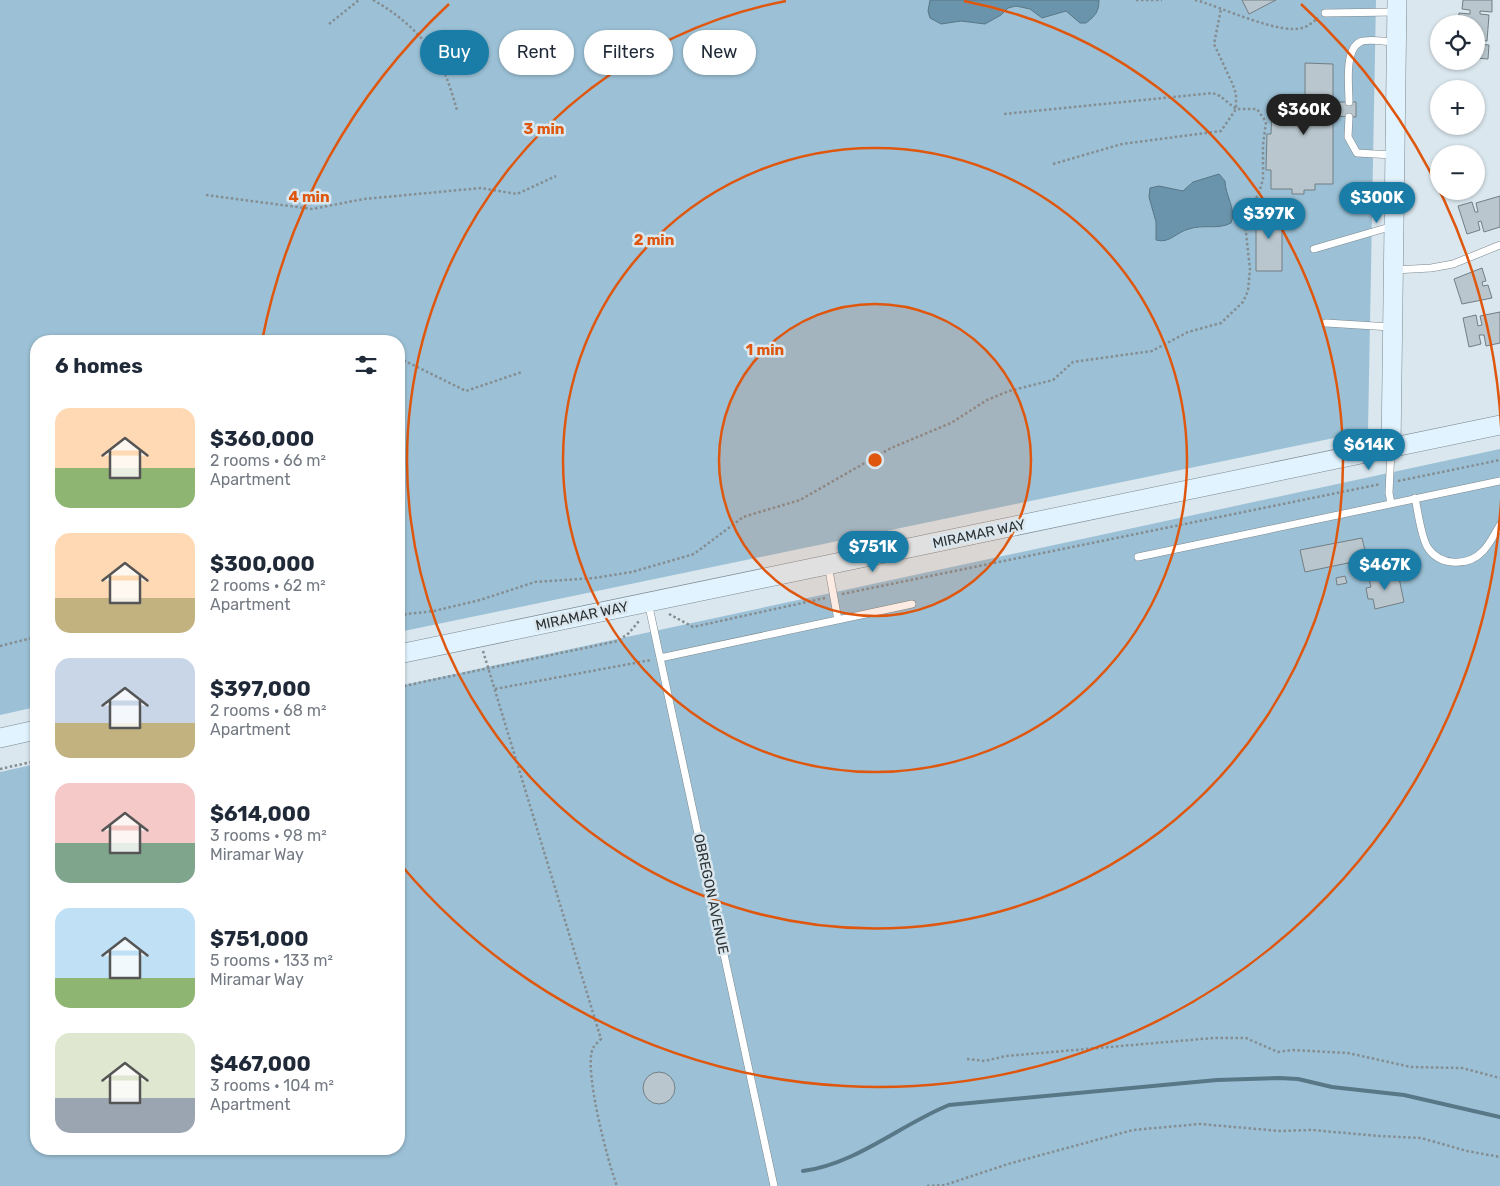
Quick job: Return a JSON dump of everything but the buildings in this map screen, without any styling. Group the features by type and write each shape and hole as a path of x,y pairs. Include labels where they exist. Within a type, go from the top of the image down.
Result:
{"street":[{"path":"1391,449 1396,6"},
{"name":"MIRAMAR WAY","path":"405,653 479,637 649,608 828,565 1500,425"},
{"path":"0,738 30,731"}],"lane":[{"path":"1325,13 1396,6"},
{"path":"1349,102 1350,56 1354,47 1361,42 1396,42"},
{"path":"1348,117 1348,137 1357,153 1395,155"},
{"path":"1314,249 1394,226"},
{"path":"1393,270 1432,268 1453,264 1500,245"},
{"path":"1326,323 1393,327"},
{"path":"1391,449 1391,503"},
{"path":"1138,557 1500,481"},
{"path":"1415,498 1426,546 1443,560 1459,562 1474,558 1483,551 1500,525"},
{"path":"828,565 838,620"},
{"path":"660,658 912,604"},
{"name":"OBREGON AVENUE","path":"649,608 774,1186"}],"path":[{"path":"329,24 359,0"},
{"path":"373,0 387,8 413,29 443,70 457,110"},
{"path":"1136,0 1162,0"},
{"path":"1195,0 1253,20 1290,28 1304,28 1325,13"},
{"path":"1053,164 1122,144 1221,131 1236,109 1236,94 1214,44 1221,9"},
{"path":"405,614 434,611 472,602 535,582 594,578 632,572 694,554 743,517 800,500 891,448 951,423 987,400 1009,391 1054,380 1073,362 1088,358 1130,356 1152,351 1188,332 1221,323 1243,302 1248,291 1250,269 1245,224 1247,215 1264,179 1263,145 1266,122 1257,109 1236,109 1220,96 1213,93 1004,114"},
{"path":"206,194 312,209 364,200 481,188 517,194 556,176"},
{"path":"405,361 466,391 522,372"},
{"path":"405,685 618,641 629,633 649,608 665,612 692,627 833,596 1500,460"},
{"path":"479,637 601,1039 592,1049 591,1079 610,1169 617,1186"},
{"path":"0,646 30,638"},
{"path":"495,689 660,658"},
{"path":"0,769 30,762"},
{"path":"967,1059 985,1061 1006,1056 1142,1043 1213,1038 1246,1038 1278,1052 1348,1053 1411,1067 1462,1068 1500,1078"},
{"path":"928,1186 945,1185 1008,1164 1132,1130 1200,1124 1280,1131 1312,1130 1421,1138 1467,1151 1500,1157"}],"shaded area":[{"path":"0,0 1376,0 1368,431 405,631 405,335 30,335 30,708 0,715"},
{"path":"930,0 1099,0 1096,13 1086,23 1080,23 1066,11 1042,18 1030,9 1016,6 1008,8 1001,15 985,24 961,21 941,24 930,18 928,11"},
{"path":"1219,174 1225,181 1232,208 1231,223 1184,230 1169,239 1156,240 1156,222 1149,197 1150,188 1159,186 1183,191 1193,182"},
{"path":"1500,449 1500,1186 0,1186 0,772 30,765 30,1155 405,1155 405,685"}],"waterway":[{"path":"803,1171 841,1161 949,1105 1217,1080 1298,1079 1332,1087 1404,1095 1500,1117"}]}
